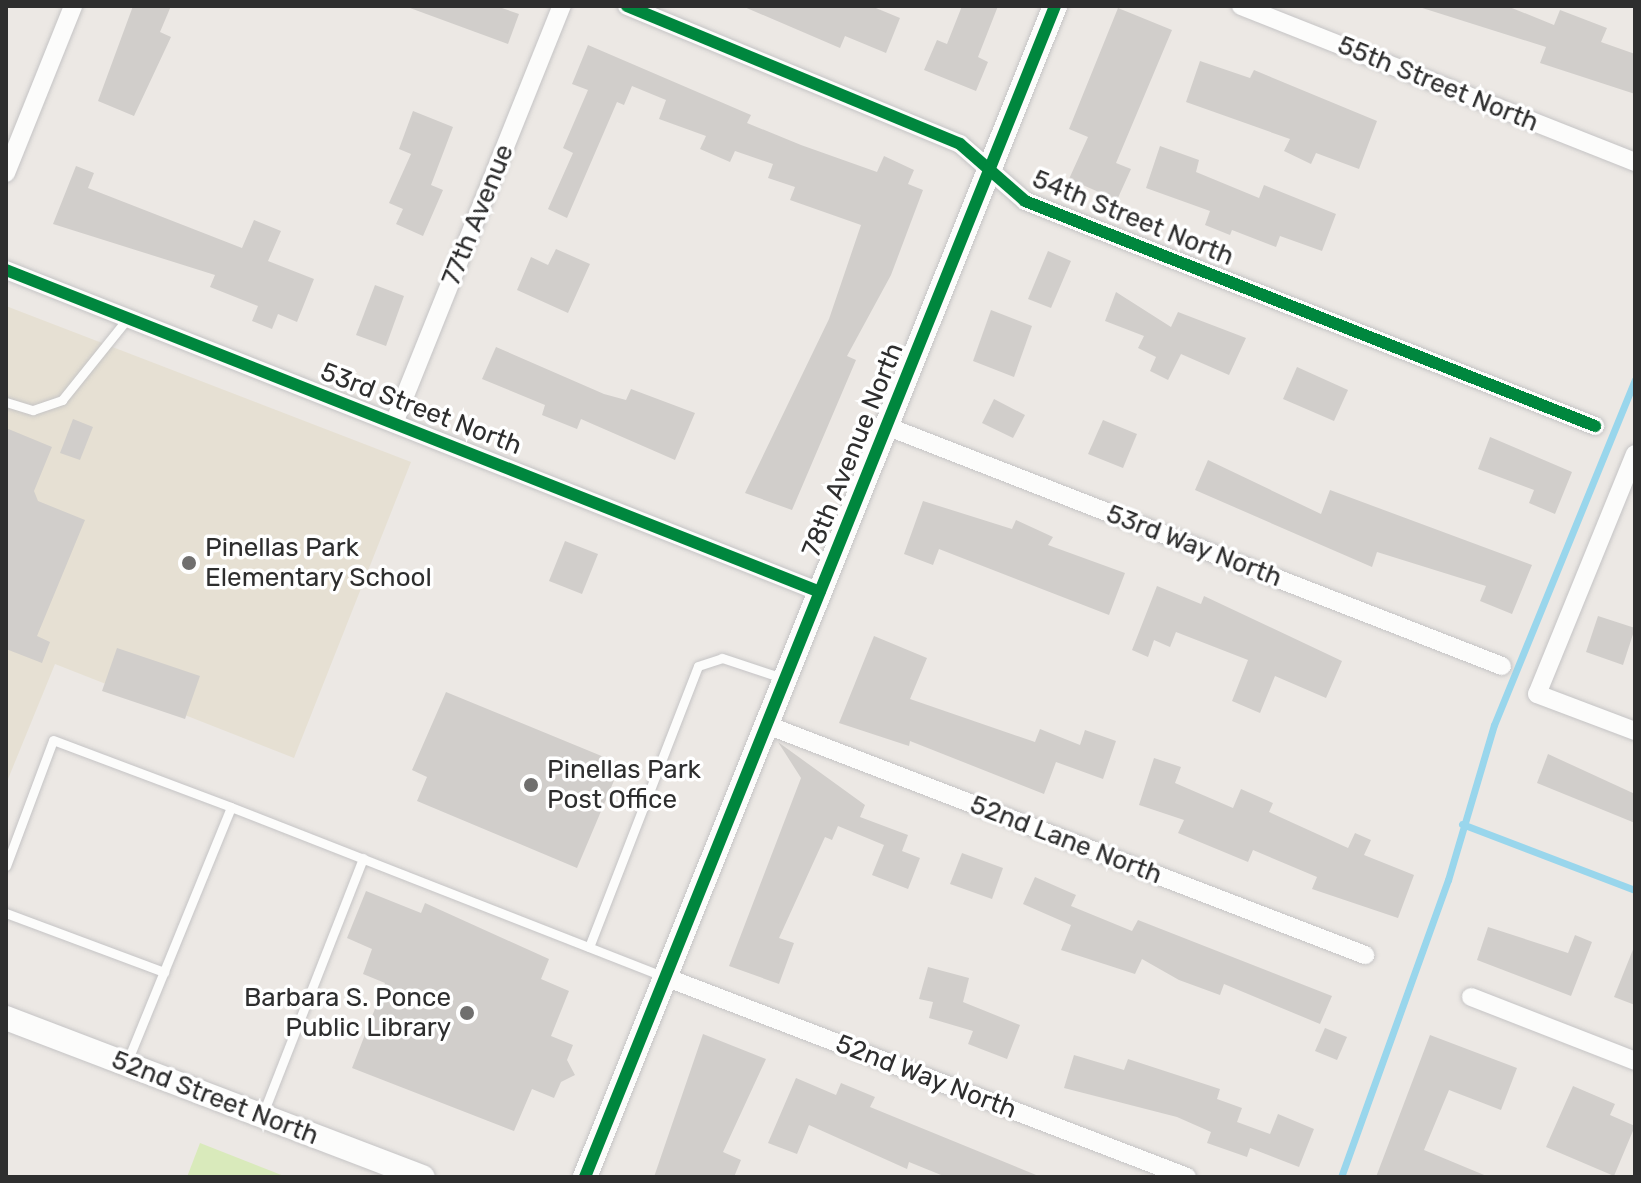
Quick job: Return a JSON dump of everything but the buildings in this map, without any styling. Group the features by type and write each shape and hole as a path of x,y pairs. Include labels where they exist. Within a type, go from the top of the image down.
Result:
{"street":[{"path":"6,173 73,6"},
{"name":"77th Avenue","path":"394,423 562,6"},
{"name":"54th Street North","path":"627,6 960,144 988,174 1025,201 1595,426"},
{"name":"78th Avenue North","path":"585,1177 1055,6"},
{"name":"55th Street North","path":"1241,6 1635,162"},
{"name":"53rd Street North","path":"6,270 820,592"},
{"name":"53rd Way North","path":"886,426 1502,666"},
{"path":"1635,454 1537,694 1635,731"},
{"name":"52nd Lane North","path":"767,725 1365,955"},
{"name":"52nd Way North","path":"665,977 1187,1177"},
{"path":"1471,997 1635,1061"},
{"name":"52nd Street North","path":"6,1018 423,1177"}],"lane":[{"path":"6,402 33,410 62,400 128,318"},
{"path":"589,947 698,666 722,658 785,679"},
{"path":"6,866 53,740 665,977"},
{"path":"126,1064 231,807"},
{"path":"262,1116 363,858"},
{"path":"6,913 164,972"}],"shaded area":[{"name":"Pinellas Park Elementary School","path":"6,306 411,462 294,758 55,664 6,784"}],"green space":[{"path":"200,1143 284,1176 284,1177 187,1177"}],"waterway":[{"path":"1341,1177 1448,880 1494,725 1635,380"},
{"path":"1462,824 1635,890"}],"cycle path":[{"path":"627,6 960,144 1025,201 1595,426"},
{"path":"585,1177 1055,6"},
{"path":"6,270 820,592"}],"place":[{"name":"Pinellas Park Elementary School","path":"189,563"},
{"name":"Pinellas Park Post Office","path":"531,785"},
{"name":"Barbara S. Ponce Public Library","path":"467,1013"}]}
